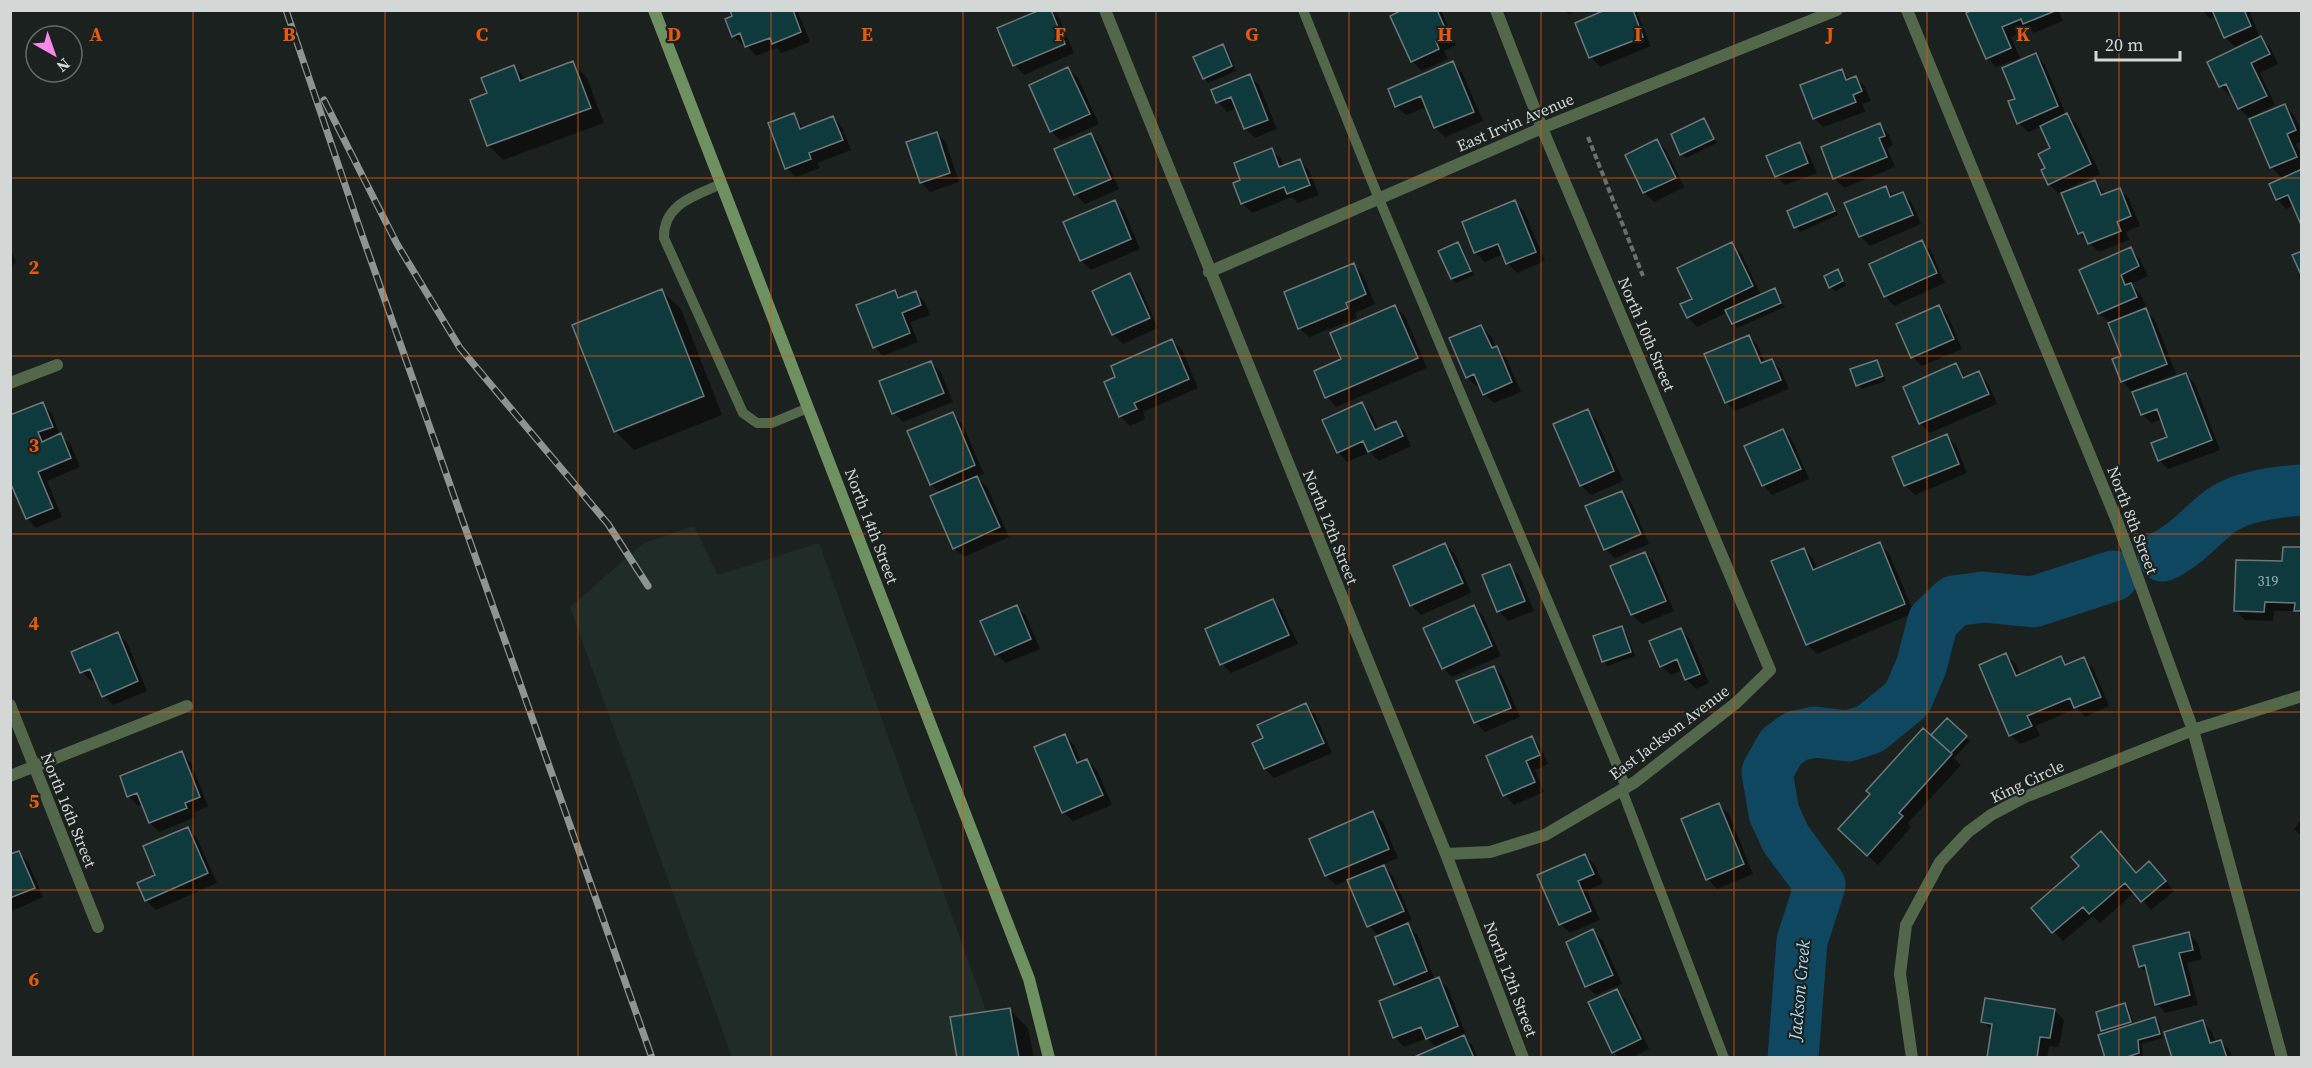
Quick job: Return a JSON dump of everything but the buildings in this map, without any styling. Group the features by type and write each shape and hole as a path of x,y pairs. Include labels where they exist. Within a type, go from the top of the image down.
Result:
{"street":[{"name":"North 14th Street","path":"654,10 1029,979 1049,1058"},
{"name":"North 12th Street","path":"1105,10 1446,854 1523,1058"},
{"name":"North 10th Street","path":"1496,10 1542,128 1770,670"},
{"name":"East Irvin Avenue","path":"1209,272 1542,128 1837,10"},
{"name":"North 8th Street","path":"1907,10 2117,521 2193,730 2282,1058"},
{"path":"10,383 57,365"},
{"name":"East Jackson Avenue","path":"1446,854 1490,852 1545,835 1624,789 1736,703 1770,670"},
{"name":"King Circle","path":"1912,1058 1900,974 1906,925 1940,862 1968,832 1991,815 2025,797 2193,730 2301,696"},
{"name":"North 16th Street","path":"10,705 98,927"},
{"path":"10,776 187,706"}],"lane":[{"path":"1303,10 1624,789 1725,1058"},
{"path":"721,184 677,205 668,218 664,238 743,413 757,423 772,423 808,408"}],"path":[{"path":"1588,137 1643,276"}],"shaded area":[{"path":"694,526 718,575 819,543 986,1011 950,1017 957,1057 732,1057 570,607 644,543"}],"waterway":[{"name":"Jackson Creek","path":"2163,556 2185,542 2227,507 2269,494 2302,490"},
{"name":"Jackson Creek","path":"1793,1058 1802,941 1820,885 1786,839 1774,813 1767,772 1781,747 1796,736 1815,732 1848,736 1870,729 1907,699 1921,667 1933,621 1954,601 1983,597 2033,602 2113,576"}],"railway":[{"path":"286,10 362,235 652,1058"},
{"path":"324,100 397,244 460,348 608,524 648,586"}]}
